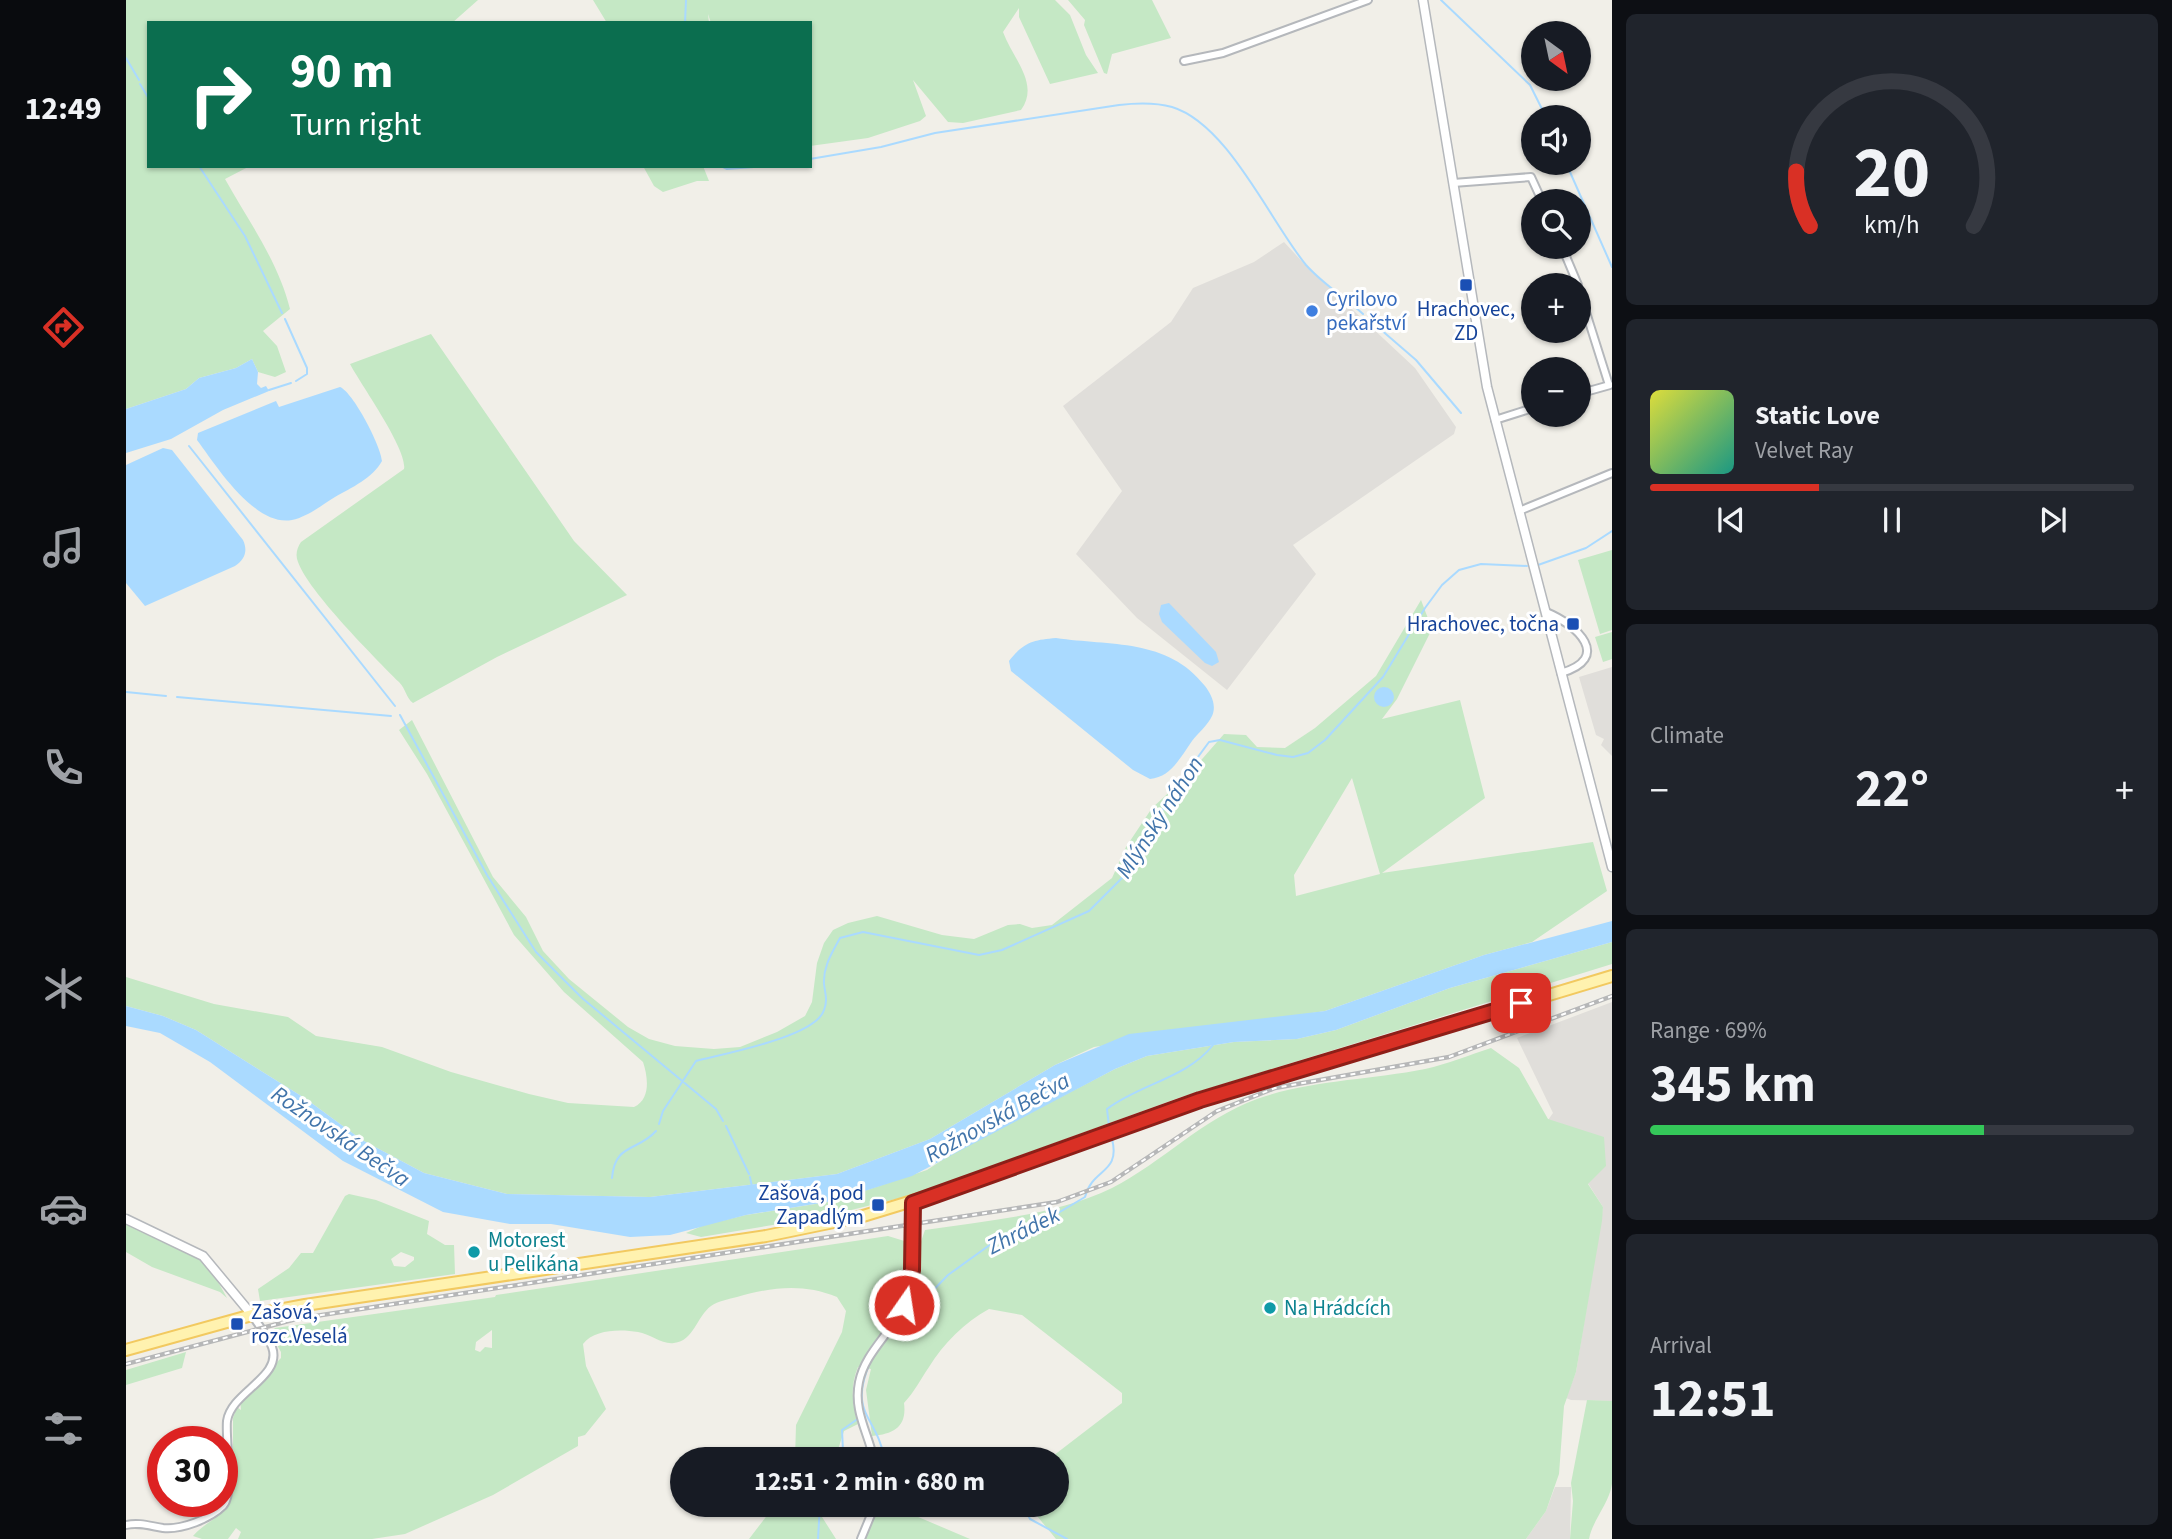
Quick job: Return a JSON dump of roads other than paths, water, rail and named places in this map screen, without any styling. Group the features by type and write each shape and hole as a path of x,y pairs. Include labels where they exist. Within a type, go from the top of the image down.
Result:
{"main road":[{"path":"126,1350 252,1315 836,1223 913,1203 1200,1100 1612,976"}],"street":[{"path":"1184,61 1223,54 1368,0"},
{"path":"1423,0 1495,419 1612,867"},
{"path":"1453,183 1531,177 1536,189"},
{"path":"1591,326 1610,385 1591,390"},
{"path":"1495,419 1521,411"},
{"path":"1519,511 1612,473"},
{"path":"1546,612 1582,635 1591,647 1592,654 1586,664 1561,673"},
{"path":"870,1447 857,1414 859,1381 868,1360 904,1305 912,1270 913,1203"},
{"path":"126,1219 203,1256 252,1315 272,1345 275,1357 272,1368 245,1392 228,1418 225,1504 212,1515 167,1528 136,1523 126,1525"},
{"path":"861,1539 869,1517"}],"water":[{"path":"252,359 258,372 257,384 261,388 266,386 269,391 223,410 171,439 126,453 126,409 186,389 199,378 236,368"},
{"path":"340,387 366,420 382,461 373,473 361,482 298,518 278,520 251,505 226,479 197,440 198,433 276,401 279,407"},
{"path":"163,448 172,450 243,540 245,551 241,561 235,566 145,606 126,583 126,465"},
{"path":"1169,603 1216,652 1219,662 1212,666 1205,663 1162,622 1159,614 1161,605"},
{"path":"1056,638 1117,644 1156,652 1174,659 1190,670 1205,686 1214,704 1212,716 1169,771 1150,779 1133,770 1011,671 1009,661 1024,646 1035,641"},
{"path":"1384,687 1391,690 1394,697 1391,704 1384,707 1377,704 1374,697 1377,690"},
{"name":"Rožnovská Bečva","path":"1612,921 1612,942 1450,988 1336,1030 1297,1039 1234,1042 1147,1056 1115,1069 912,1176 833,1201 746,1215 670,1235 630,1237 551,1224 510,1224 443,1212 343,1161 210,1062 160,1033 126,1026 126,1006 163,1016 196,1030 306,1099 362,1140 424,1173 507,1194 650,1197 837,1174 930,1139 1055,1065 1129,1034 1325,1011 1484,955"}],"waterway":[{"path":"685,21 686,0"},
{"path":"1441,0 1530,85 1540,105"},
{"path":"126,58 139,80"},
{"path":"140,84 147,96"},
{"path":"812,159 881,147 935,133 1119,105 1145,103 1172,107 1192,117 1212,133 1230,153 1306,265 1363,314"},
{"path":"200,168 245,236 282,313"},
{"path":"725,168 740,168"},
{"path":"1571,175 1612,267"},
{"path":"285,319 307,368 307,374 296,381"},
{"path":"1372,322 1416,360 1461,413"},
{"path":"269,390 291,383"},
{"path":"189,446 395,706"},
{"name":"Mlýnský náhon","path":"1538,565 1586,548 1612,531"},
{"name":"Mlýnský náhon","path":"659,1124 663,1111 696,1061 767,1043 817,1020 826,1003 824,977 827,965 840,938 863,932 979,955 1002,950 1089,911 1122,878 1178,784 1209,742 1220,740 1293,757 1308,753 1325,740 1383,677 1425,608 1442,585 1459,570 1481,564 1527,566"},
{"path":"126,692 166,696"},
{"path":"177,697 391,716"},
{"path":"400,715 487,875 536,952 582,998 716,1109 723,1121"},
{"name":"Zhrádek","path":"1109,1126 1107,1109 1177,1073 1213,1045"},
{"path":"726,1126 749,1174"},
{"name":"Mlýnský náhon","path":"612,1178 617,1159 622,1153 656,1131"},
{"name":"Zhrádek","path":"884,1341 948,1275 1005,1234 1053,1216 1085,1197 1093,1181 1113,1159 1112,1139"},
{"path":"750,1177 752,1187"},
{"name":"Zhrádek","path":"871,1360 864,1378 863,1403 882,1447"},
{"path":"843,1447 842,1430 859,1418"},
{"path":"818,1539 819,1517"},
{"name":"Zhrádek","path":"1029,1517 1067,1539"}],"railway":[{"path":"126,1364 296,1319 1057,1202 1111,1182 1217,1111 1275,1088 1449,1057 1612,996"}],"place":[{"name":"Hrachovec, ZD","path":"1466,285"},
{"name":"Cyrilovo pekařství","path":"1312,311"},
{"name":"Hrachovec, točna","path":"1573,624"},
{"name":"Zašová, pod Zapadlým","path":"878,1205"},
{"name":"Motorest u Pelikána","path":"474,1252"},
{"name":"Na Hrádcích","path":"1270,1308"},
{"name":"Zašová, rozc.Veselá","path":"237,1324"}]}
